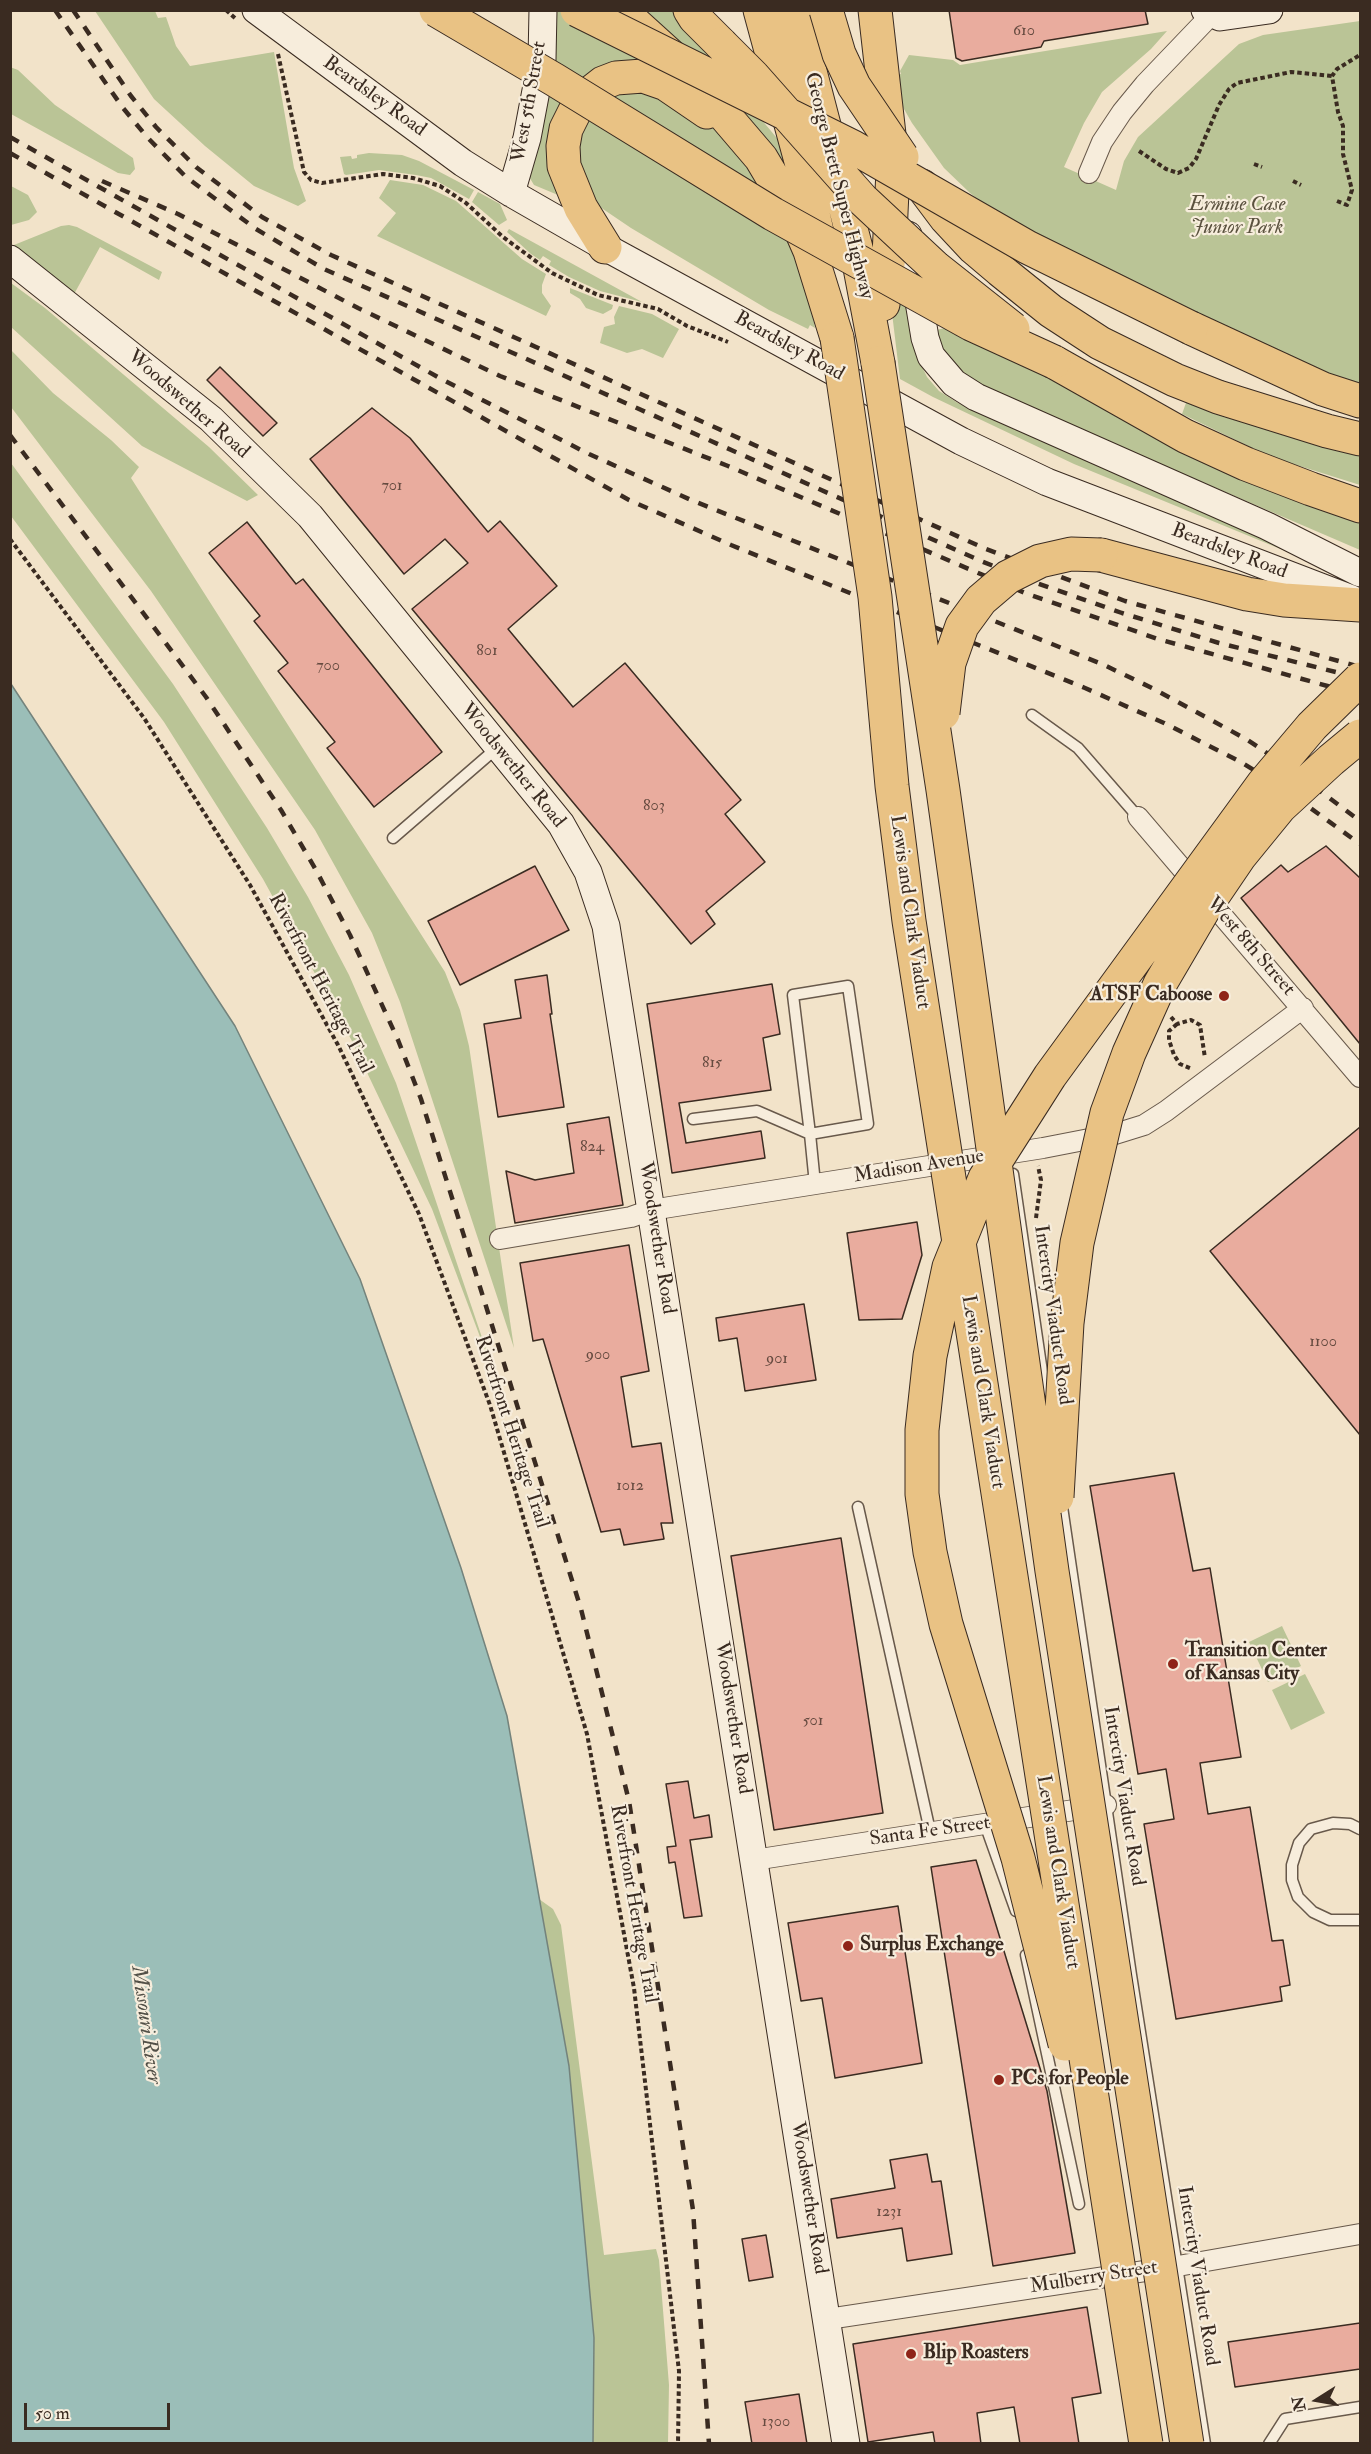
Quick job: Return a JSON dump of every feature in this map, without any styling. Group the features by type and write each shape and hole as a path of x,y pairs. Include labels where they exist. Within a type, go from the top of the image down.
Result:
{"highway":[{"path":"436,10 773,214 971,324 1054,362 1185,436 1257,468 1360,506"},
{"path":"577,10 853,147 982,219 1027,247 1191,328 1323,389 1360,401"},
{"path":"620,10 685,69 746,137 766,166 793,212 814,262 837,338"},
{"path":"690,10 695,18 761,85 862,199 902,238 1054,362"},
{"path":"706,10 721,44"},
{"name":"George Brett Super Highway","path":"760,10 810,197 837,338"},
{"name":"George Brett Super Highway","path":"794,10 857,252 878,363"},
{"path":"826,10 839,54 854,87 896,143"},
{"path":"847,10 870,84 906,168 946,218 974,248 1025,292 1100,343 1175,380 1228,400 1360,439"},
{"path":"875,10 896,143 890,256 879,333 878,363 943,790 1052,1571"},
{"path":"605,247 581,208 564,166 563,146 566,129 580,101 603,82 616,78 643,76 654,79 679,92 746,137"},
{"name":"Lewis and Clark Viaduct","path":"837,338 874,597 892,786 911,933 1146,2444"},
{"path":"943,790 944,698 949,663 962,626 981,600 1008,577 1040,561 1071,554 1101,555 1247,594 1284,600 1360,603"},
{"path":"1116,2247 1018,1858 946,1624 930,1552 922,1483 922,1430 930,1356 949,1268 985,1178 1038,1094 1263,784 1312,726 1360,679"},
{"path":"1052,1571 1067,1323 1077,1243 1107,1113 1129,1053 1160,984 1204,909 1234,864 1280,807 1330,760 1360,736"},
{"name":"Lewis and Clark Viaduct","path":"1052,1571 1187,2444"}],"street":[{"name":"West 5th Street","path":"511,193 527,138 542,59 543,10"},
{"path":"1089,173 1102,142 1122,112 1208,13 1220,17 1269,10"},
{"name":"Beardsley Road","path":"256,15 463,163 511,193 605,247 961,441 1047,482 1360,603"},
{"name":"Beardsley Road","path":"896,143 925,338 931,356 954,383 976,397 1267,526 1360,573"},
{"name":"Woodswether Road","path":"10,259 211,419 310,516 561,824 588,872 606,926 846,2444"},
{"name":"West 8th Street","path":"1138,817 1360,1077"},
{"name":"Madison Avenue","path":"500,1239 631,1217 651,1210 1115,1134 1144,1125 1166,1111 1303,1008"},
{"name":"Santa Fe Street","path":"754,1860 1106,1805"},
{"name":"Mulberry Street","path":"828,2319 1178,2266 1360,2234"}],"lane":[{"path":"1032,715 1078,748 1138,817"},
{"path":"393,838 498,747"},
{"path":"693,1119 757,1111 810,1134 868,1124 848,986 793,995 810,1134 815,1184"},
{"name":"Intercity Viaduct Road","path":"1010,1152 1106,1805 1205,2444"},
{"path":"858,1507 930,1831"},
{"path":"1360,1829 1350,1824 1334,1823 1311,1829 1299,1843 1292,1865 1292,1881 1298,1897 1313,1912 1330,1920 1360,1920"},
{"path":"985,1824 1018,1922"},
{"path":"1023,1943 1079,2205"},
{"path":"1269,2444 1285,2419 1360,2407"}],"path":[{"path":"226,10 256,15"},
{"path":"270,48 279,55 304,172"},
{"path":"1337,201 1347,205 1352,190 1343,154 1343,126 1338,112 1332,76 1337,69 1360,55"},
{"path":"1139,151 1166,169 1178,172 1189,168 1196,159 1219,105 1229,89 1237,83 1291,72 1332,76"},
{"path":"1254,164 1262,167"},
{"path":"1293,181 1301,185"},
{"name":"Riverfront Heritage Trail","path":"10,539 144,718 256,895 338,1045 419,1214 490,1405 587,1734 634,1988 679,2371 678,2444"},
{"path":"1165,1008 1177,1024"},
{"path":"1193,1069 1180,1064 1169,1040 1169,1031 1177,1024 1191,1020 1200,1025 1205,1059"}],"green space":[{"path":"95,11 155,11 158,18 166,17 176,46 190,66 274,52 294,168 306,201 298,206 254,186 205,146 154,99"},
{"path":"554,11 609,11 674,70 630,69 552,165 558,195 534,185 528,175"},
{"path":"633,11 678,11 731,83 781,143 802,208"},
{"name":"Ermine Case Junior Park","path":"1360,21 1360,384 1171,327 1005,221 970,193 944,168 900,102 892,76 901,74 900,71 909,55 953,60 960,65 1167,31 1151,49 1102,92 1084,123 1064,167 1116,190 1124,161 1138,137 1239,44 1263,35"},
{"path":"10,67 18,70 55,105 133,158 135,169 130,175 118,173 11,114"},
{"path":"633,90 670,97 733,139 804,268 815,328 810,325 808,329 769,310 631,228 597,205 582,190 576,135 604,99"},
{"path":"369,153 402,155 419,161 474,190 469,199 431,178 416,175 379,170 344,174 340,157 351,156 352,159 357,158 357,155"},
{"path":"390,180 423,185 456,201 522,259 546,274 542,293 551,306 546,316 377,236 396,213 379,198"},
{"path":"11,186 28,195 37,212 29,220 11,225"},
{"path":"478,192 500,204 507,220 499,225 472,202"},
{"path":"69,225 77,227 162,272 159,280 100,247 73,296 14,245"},
{"path":"509,229 642,302 600,291 569,277 549,265 551,261 543,256 540,260 531,254 507,232"},
{"path":"897,240 915,352 927,377 939,391 958,403 1206,510 1334,571 1074,464 900,379 892,313"},
{"path":"11,283 45,308 209,447 258,495 247,501 142,446 11,327"},
{"path":"570,288 613,305 612,309 603,314 586,308 580,299 570,293"},
{"path":"619,306 652,314 679,329 663,358 642,349 627,353 600,343 604,327 615,324 614,317"},
{"path":"955,326 1360,521 1360,550 972,383 944,355 936,330"},
{"path":"11,350 53,393 111,440 139,467 131,478 445,972 460,1010 469,1046 514,1348 400,1002 372,933 315,830 151,591 11,407"},
{"path":"1187,400 1360,447 1360,485 1271,457 1182,414"},
{"path":"11,463 173,684 267,828 308,897 349,975 396,1083 497,1382 432,1209 352,1041 263,879 164,722 11,516"},
{"path":"1282,1626 1301,1666 1268,1682 1249,1642"},
{"path":"1305,1674 1325,1713 1291,1730 1272,1690"},
{"path":"539,1899 553,1909 561,1925 604,2255 656,2249 659,2260 669,2385 668,2443 593,2443 594,2338 569,2067"}],"water":[{"name":"Missouri River","path":"11,684 235,1026 360,1279 461,1568 507,1716 569,2066 594,2338 593,2443 11,2443"}],"building":[{"path":"949,10 1145,10 1148,24 1044,41 1041,47 962,61 956,58"},
{"path":"220,367 277,423 263,436 207,380"},
{"path":"372,408 410,438 488,532 500,521 557,586 508,629 573,707 625,663 741,800 725,814 765,862 706,911 715,924 691,944 412,609 468,563 445,539 404,574 310,459"},
{"path":"247,522 296,584 303,579 442,752 374,807 327,748 335,742 278,671 288,663 254,621 260,616 209,553"},
{"path":"1326,846 1360,878 1360,1044 1241,898 1281,865 1288,872"},
{"path":"535,866 569,930 460,985 428,921"},
{"path":"547,975 552,1014 550,1014 564,1107 498,1117 484,1024 521,1018 515,980"},
{"path":"772,984 780,1034 763,1038 771,1090 679,1103 686,1143 761,1131 765,1158 672,1173 647,1004"},
{"path":"609,1117 623,1205 515,1223 506,1171 535,1180 574,1173 567,1124"},
{"path":"1360,1127 1360,1435 1210,1251"},
{"path":"917,1222 922,1255 902,1319 859,1320 847,1233"},
{"path":"629,1245 649,1371 621,1377 632,1447 661,1443 673,1523 661,1523 664,1539 624,1545 620,1529 601,1532 543,1339 533,1341 520,1263"},
{"path":"804,1304 816,1380 745,1391 737,1338 719,1341 716,1318"},
{"name":"Transition Center of Kansas City","path":"1174,1473 1193,1571 1210,1568 1241,1757 1200,1763 1208,1814 1250,1807 1272,1941 1283,1940 1290,1985 1280,1987 1282,2001 1176,2019 1144,1824 1174,1819 1166,1769 1138,1774 1090,1486"},
{"path":"841,1538 883,1813 774,1830 731,1556"},
{"path":"688,1781 694,1818 709,1815 712,1837 690,1840 702,1916 684,1918 675,1862 669,1863 667,1847 676,1846 666,1784"},
{"path":"976,1860 1047,2091 1075,2253 993,2266 931,1867"},
{"path":"898,1906 922,2063 835,2078 822,1998 801,2001 788,1923"},
{"path":"927,2154 932,2182 941,2181 952,2254 907,2261 902,2228 837,2238 831,2199 895,2188 890,2160"},
{"path":"766,2235 773,2277 749,2281 742,2239"},
{"path":"1087,2307 1101,2393 1072,2398 1079,2444 1020,2444 1014,2407 977,2413 981,2444 935,2444 933,2432 868,2442 853,2344"},
{"path":"1360,2323 1360,2369 1235,2387 1228,2342"},
{"path":"799,2394 807,2444 752,2444 745,2402"}],"railway":[{"path":"55,10 123,108 147,137 186,177 256,229 324,269 981,561 1031,581 1122,613 1219,643 1360,678"},
{"path":"73,10 131,96 156,127 196,167 262,217 331,255 986,549 1125,601 1360,667"},
{"path":"10,137 443,380 589,454 691,500 1102,664 1152,688 1246,739 1291,769 1360,821"},
{"path":"10,153 629,500 731,545 1085,688 1164,723 1239,761 1280,786 1360,844"},
{"path":"102,181 178,214 358,308 500,376 728,466 1025,593 1158,639 1360,695"},
{"path":"10,435 206,697 281,810 350,935 398,1040 421,1099 581,1609 629,1801 693,2210 709,2444"}],"place":[{"name":"ATSF Caboose","path":"1224,996"},
{"name":"Transition Center of Kansas City","path":"1173,1664"},
{"name":"Surplus Exchange","path":"848,1946"},
{"name":"PCs for People","path":"999,2080"},
{"name":"Blip Roasters","path":"911,2354"}]}
